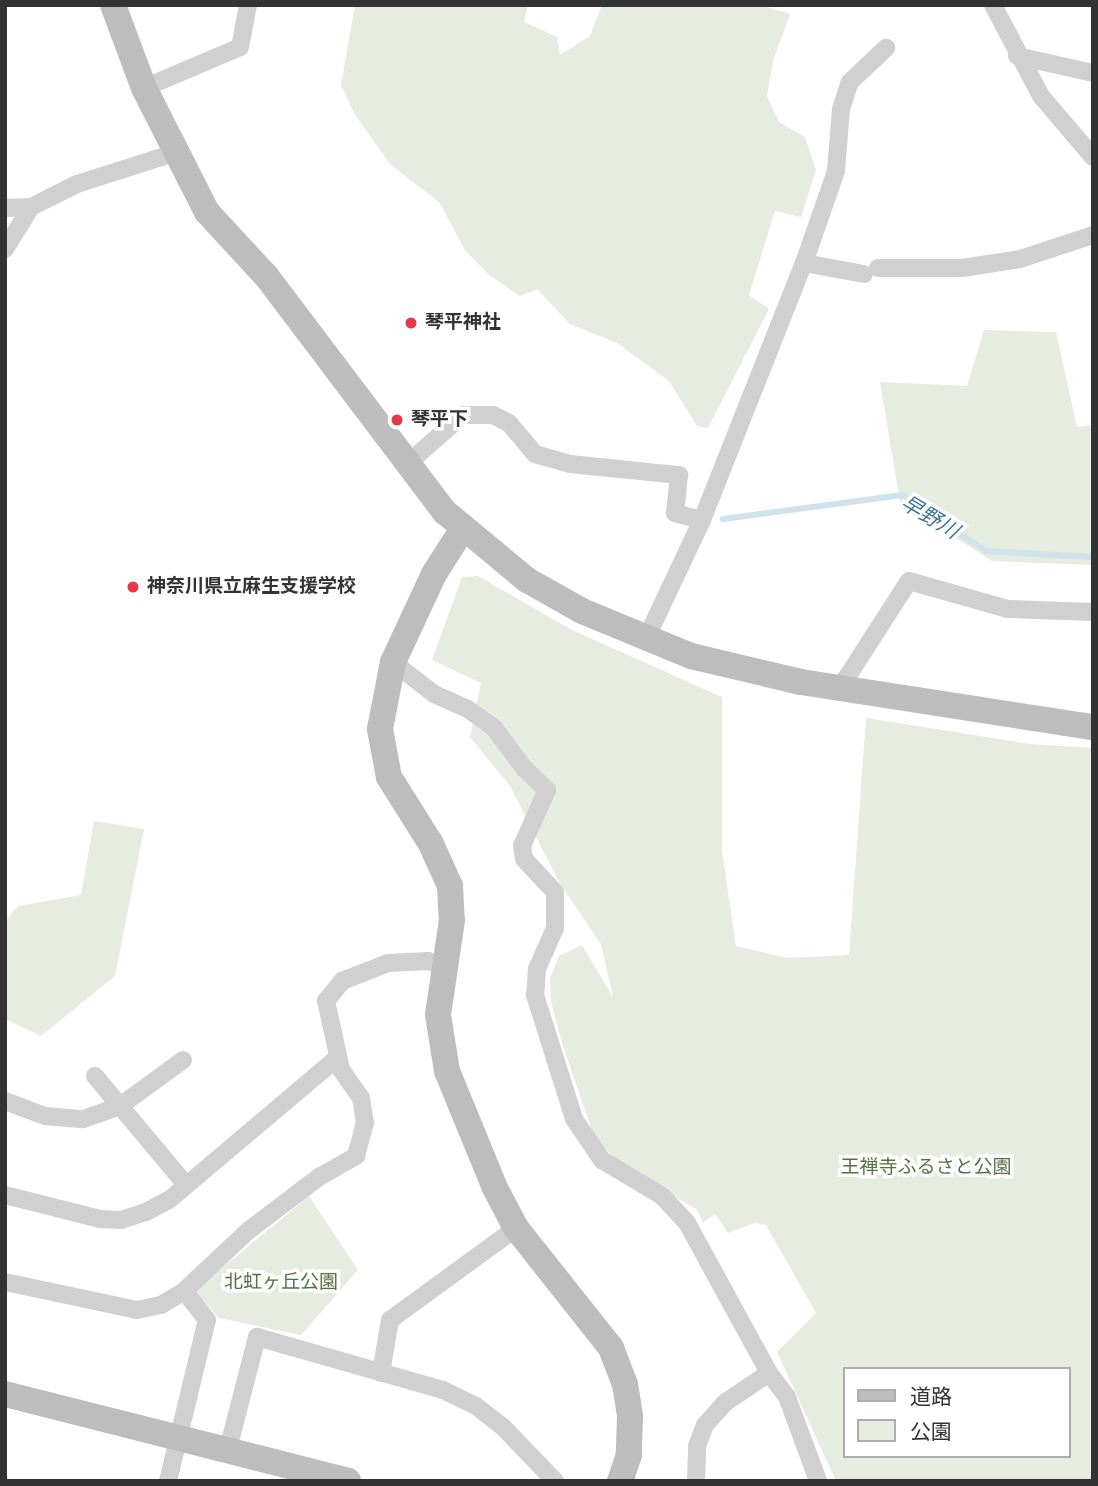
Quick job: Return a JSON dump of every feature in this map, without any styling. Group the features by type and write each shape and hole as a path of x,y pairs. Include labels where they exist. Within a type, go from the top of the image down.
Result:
{"street":[{"path":"113,5 144,88 174,153 207,212 267,277 406,465 462,530 527,580 582,611 646,639 703,659 840,688 1093,727"},
{"path":"144,88 240,47 248,5"},
{"path":"993,5 1017,56 1041,96 1093,157"},
{"path":"646,639 702,520 804,263 836,171 841,109 850,82 886,48"},
{"path":"1017,56 1093,73"},
{"path":"5,208 31,207 77,184 174,153"},
{"path":"5,249 31,207"},
{"path":"804,263 871,271 962,268 1020,259 1093,235"},
{"path":"406,465 463,415 493,415 509,423 535,454 570,464 679,475 675,513 702,520"},
{"path":"462,530 434,573 393,662 380,729 389,777 431,844 450,886 452,920 438,1016 447,1071 495,1188 516,1228 611,1349 625,1384 629,1417 629,1455 620,1481"},
{"path":"840,688 909,581 1008,609 1093,612"},
{"path":"393,662 434,694 468,709 494,728 547,790 522,846 524,859 555,892 555,928 537,969 535,995 574,1119 603,1160 662,1196 687,1223 769,1373 787,1397 818,1481"},
{"path":"5,1282 137,1310 161,1305 184,1291 248,1231 320,1177 356,1156 365,1123 361,1098 338,1057 326,1001 342,981 388,963 428,961 446,966"},
{"path":"5,1195 121,1220 146,1212 186,1185 338,1057"},
{"path":"5,1101 44,1116 72,1118 120,1106 183,1060"},
{"path":"95,1076 186,1185"},
{"path":"381,1373 390,1320 516,1228"},
{"path":"168,1481 206,1320 184,1291"},
{"path":"228,1449 257,1337 443,1390 476,1406 503,1427 555,1481"},
{"path":"696,1481 697,1446 705,1425 726,1402 769,1373"},
{"path":"5,1394 180,1435 348,1481"}],"green space":[{"path":"355,5 528,5 524,22 557,37 560,55 590,36 602,5 760,5 790,14 773,61 767,96 779,122 805,137 816,170 801,217 775,211 749,295 769,309 708,428 697,426 669,381 617,343 570,324 537,289 520,296 488,274 465,250 439,202 391,165 355,115 341,85"},
{"path":"984,330 1056,332 1077,427 1093,425 1093,565 992,561 900,502 880,382 967,386"},
{"name":"王禅寺ふるさと公園","path":"478,576 572,630 722,697 722,851 736,946 787,958 849,955 866,718 1030,744 1093,748 1093,1481 836,1481 777,1352 816,1313 766,1225 755,1223 728,1233 715,1214 703,1223 697,1210 621,1164 595,1139 563,1046 551,1002 550,978 559,956 582,945 613,997 601,944 559,882 510,786 470,737 481,683 432,660 462,577"},
{"path":"94,821 144,829 115,976 41,1036 5,1019 5,922 18,906 81,895"},
{"name":"北虹ヶ丘公園","path":"309,1196 358,1270 301,1335 219,1318 194,1291"}],"waterway":[{"name":"早野川","path":"723,519 902,495 986,551 1093,557"}],"place":[{"name":"琴平神社","path":"411,323"},
{"name":"琴平下","path":"397,420"},
{"name":"神奈川県立麻生支援学校","path":"133,587"}]}
